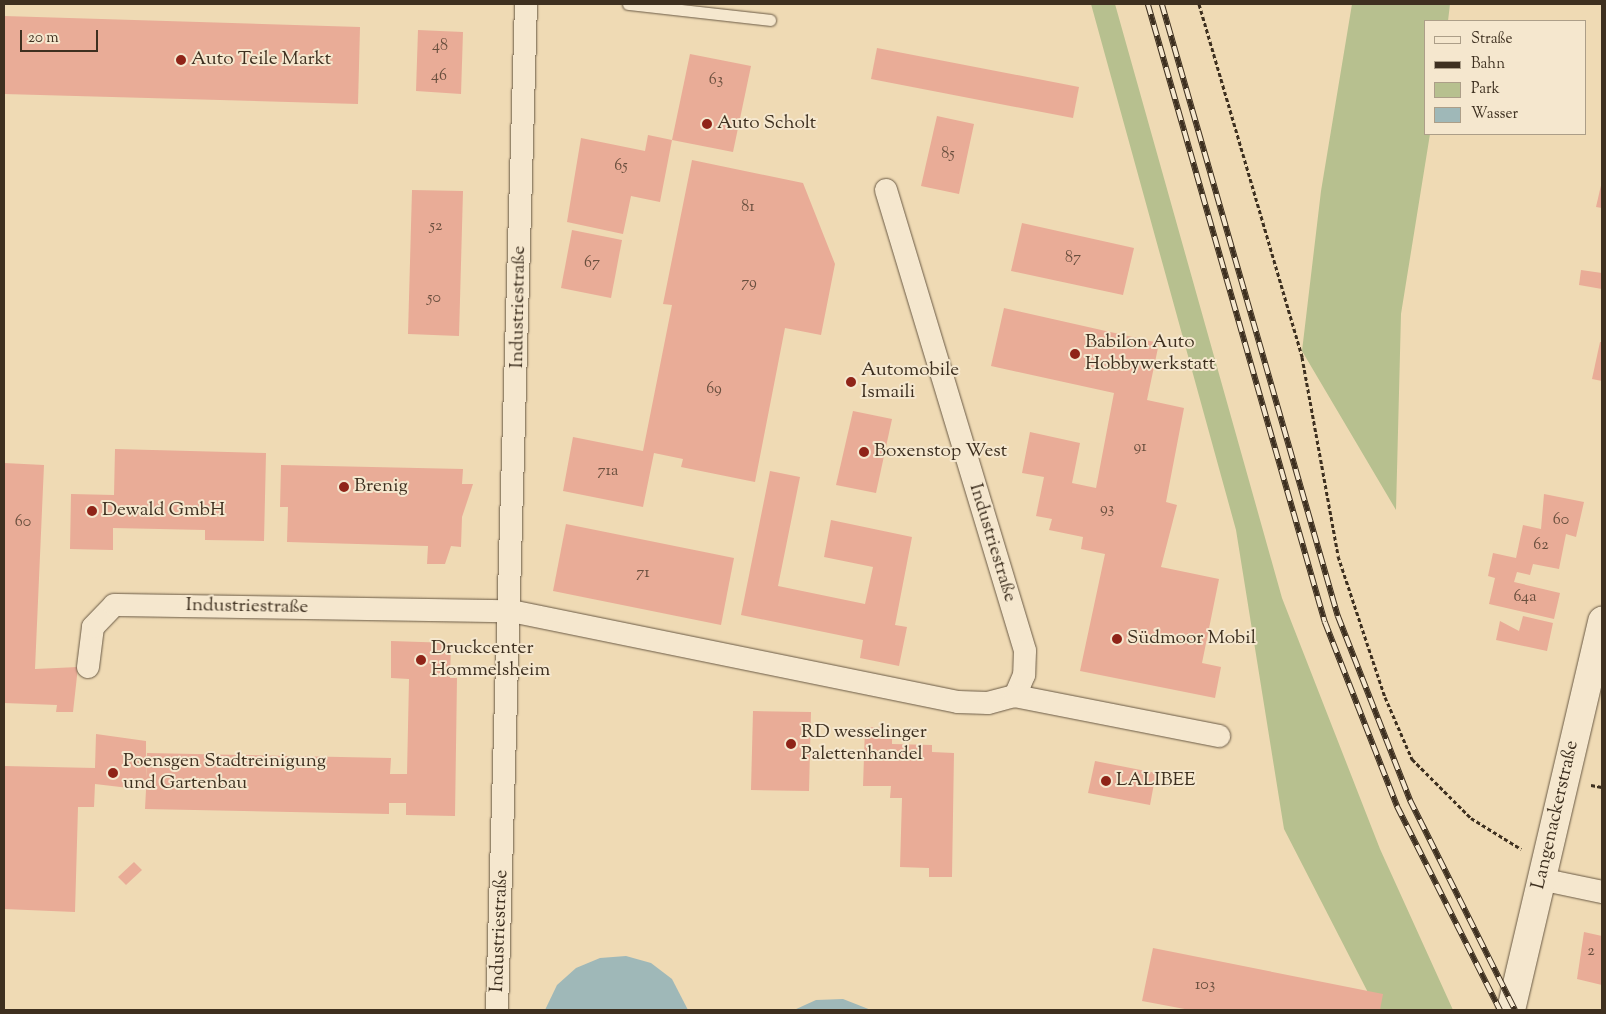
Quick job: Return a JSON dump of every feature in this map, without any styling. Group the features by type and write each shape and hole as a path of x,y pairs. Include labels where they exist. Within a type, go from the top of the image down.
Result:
{"street":[{"name":"Industriestraße","path":"497,1010 512,611 526,4"},
{"name":"Industriestraße","path":"886,190 1025,651 1024,675 1015,696"},
{"name":"Industriestraße","path":"88,668 93,627 114,606 512,611 958,702 988,703 1015,696 1219,736"},
{"name":"Langenackerstraße","path":"1511,1010 1602,621"},
{"path":"1543,869 1602,892"}],"lane":[{"path":"628,4 770,20"}],"path":[{"path":"1199,4 1302,357 1338,556 1385,697 1412,759 1457,806 1507,845 1543,869"}],"green space":[{"path":"1091,4 1115,4 1282,598 1380,849 1453,1010 1377,1010 1284,829 1236,530"},
{"path":"1352,4 1450,4 1448,20 1424,20 1424,135 1430,135 1401,314 1396,510 1302,351 1321,191"}],"water":[{"path":"626,956 651,963 672,979 688,1010 545,1010 557,985 576,968 600,958"},
{"path":"843,999 871,1010 794,1010 816,1000"}],"building":[{"name":"Auto Teile Markt","path":"4,16 360,27 358,104 4,94"},
{"path":"418,30 463,32 461,94 416,91"},
{"path":"877,48 1079,87 1073,118 871,79"},
{"path":"690,54 751,66 733,152 672,140"},
{"path":"937,116 974,124 959,194 921,186"},
{"path":"648,135 672,140 660,202 631,196 623,234 567,222 581,138 645,151"},
{"path":"692,160 803,183 835,264 821,335 785,328 755,482 681,467 683,459 654,453 643,507 563,491 573,437 643,451 672,305 663,304"},
{"path":"1602,181 1602,208 1596,207"},
{"path":"412,190 463,191 459,336 408,334"},
{"path":"1022,223 1134,248 1123,295 1011,271"},
{"path":"572,230 622,240 611,298 561,288"},
{"path":"1581,270 1602,273 1602,289 1579,285"},
{"path":"1004,308 1159,343 1147,400 1184,408 1166,502 1177,505 1161,567 1219,579 1202,663 1221,667 1215,698 1080,671 1105,554 1081,549 1083,537 1049,530 1052,519 1036,516 1044,477 1022,473 1030,432 1080,443 1072,483 1096,488 1114,393 991,366"},
{"path":"1600,342 1602,342 1602,381 1592,379"},
{"name":"Boxenstop West","path":"853,411 892,419 876,493 836,485"},
{"path":"115,449 266,453 264,541 205,540 205,530 113,528 113,550 70,549 71,494 114,495"},
{"path":"4,463 44,465 35,669 78,667 73,712 56,712 57,705 4,703"},
{"path":"281,465 463,469 462,484 473,484 462,517 461,547 451,546 445,564 427,564 428,546 287,542 288,507 280,507"},
{"path":"770,471 800,477 778,586 865,604 873,567 824,557 831,520 912,537 895,625 907,627 899,666 860,658 863,640 741,615"},
{"path":"1544,494 1584,502 1576,537 1566,534 1559,569 1533,564 1530,575 1517,572 1514,582 1560,593 1554,619 1489,604 1495,578 1488,576 1493,553 1516,558 1523,525 1541,529"},
{"path":"566,524 734,558 721,625 553,591"},
{"path":"1523,616 1553,623 1547,651 1496,640 1500,621 1519,631"},
{"path":"391,641 451,643 450,678 457,678 455,816 406,815 406,803 389,803 389,814 145,809 146,790 95,784 94,807 78,807 75,912 4,909 4,766 95,768 96,734 146,741 146,779 147,753 391,758 390,774 407,774 409,679 391,678"},
{"path":"753,711 811,712 809,791 751,790"},
{"path":"865,727 892,728 892,744 932,745 932,752 954,753 952,877 929,877 929,868 900,867 902,798 890,798 891,786 863,786"},
{"path":"1095,761 1156,773 1150,805 1088,793"},
{"path":"134,862 142,870 126,885 118,877"},
{"path":"1584,932 1602,936 1602,985 1577,979"},
{"path":"1153,948 1383,994 1380,1010 1190,1010 1142,1001"}],"railway":[{"path":"1148,4 1325,622 1397,806 1500,1010"},
{"path":"1162,4 1338,616 1410,800 1515,1010"}],"place":[{"name":"Auto Teile Markt","path":"181,60"},
{"name":"Auto Scholt","path":"707,124"},
{"name":"Babilon Auto Hobbywerkstatt","path":"1075,354"},
{"name":"Automobile Ismaili","path":"851,382"},
{"name":"Boxenstop West","path":"864,452"},
{"name":"Brenig","path":"344,487"},
{"name":"Dewald GmbH","path":"92,511"},
{"name":"Südmoor Mobil","path":"1117,639"},
{"name":"Druckcenter Hommelsheim","path":"421,660"},
{"name":"RD wesselinger Palettenhandel","path":"791,744"},
{"name":"Poensgen Stadtreinigung und Gartenbau","path":"113,773"},
{"name":"LALIBEE","path":"1106,781"}]}
